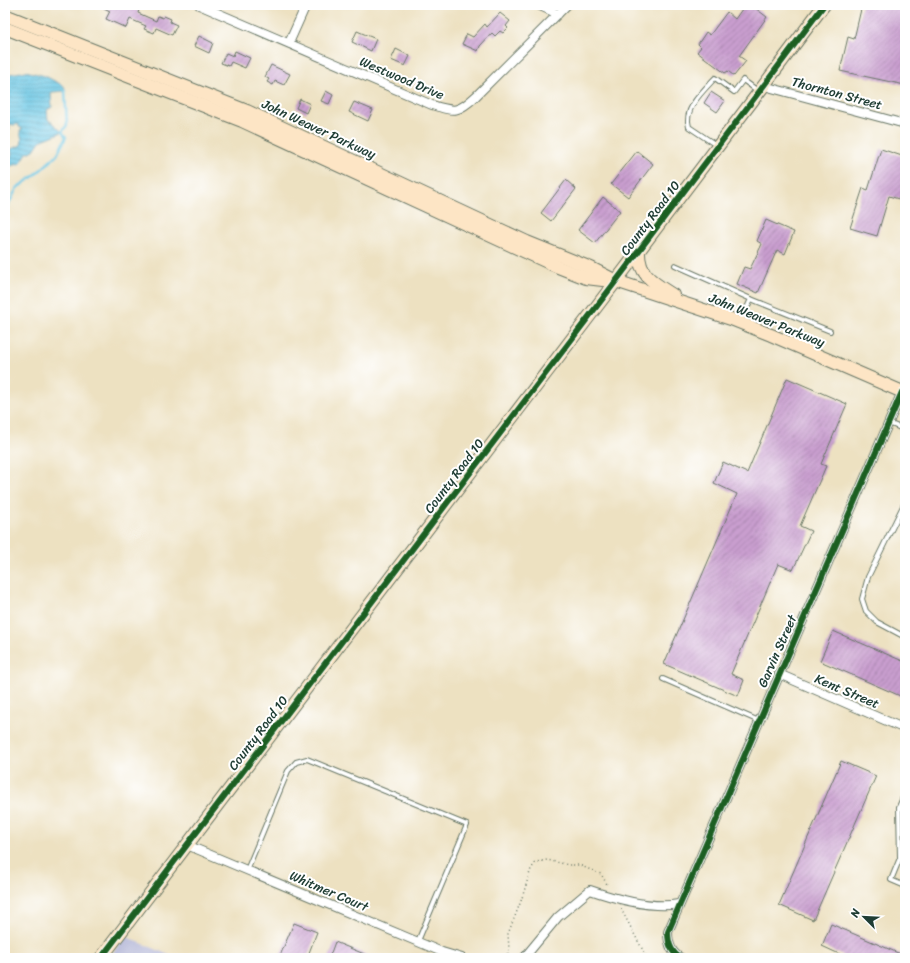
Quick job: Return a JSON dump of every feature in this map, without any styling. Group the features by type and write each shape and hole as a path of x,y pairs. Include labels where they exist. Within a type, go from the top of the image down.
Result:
{"main road":[{"name":"County Road 10","path":"103,955 762,89 824,5"},
{"name":"John Weaver Parkway","path":"5,15 247,111 528,242 591,268 616,281 740,323 904,392"},
{"name":"John Weaver Parkway","path":"5,28 242,122 558,267 586,278 616,281"},
{"path":"639,251 640,266 644,273 656,284 685,304"}],"street":[{"name":"Westwood Drive","path":"199,5 432,105 445,109 456,110 465,106 476,96 567,5"},
{"path":"289,43 306,5"},
{"path":"538,5 558,14"},
{"name":"Thornton Street","path":"762,89 905,124"},
{"name":"Garvin Street","path":"681,958 678,957 669,944 668,932 673,919 888,423 904,392"},
{"name":"Kent Street","path":"779,674 905,729"},
{"name":"Whitmer Court","path":"187,844 442,952 462,958"},
{"path":"524,958 558,917 590,890 608,896 648,905 679,904"}],"lane":[{"path":"718,146 689,127 687,120 689,114 701,94 714,78 734,92 743,80 762,89"},
{"path":"675,265 751,299 830,331"},
{"path":"740,323 751,299"},
{"path":"888,423 905,430"},
{"path":"905,502 868,578 862,599 866,611 878,622 905,637"},
{"path":"663,679 758,721"},
{"path":"247,870 288,771 296,762 307,758 466,825 418,942"},
{"path":"905,793 899,807 900,858 891,880 905,886"},
{"path":"103,955 117,958"}],"path":[{"path":"507,954 517,958"}],"shaded area":[{"path":"125,936 176,958 109,958"}],"water":[{"path":"26,71 45,76 64,86 65,91 52,92 52,107 47,110 48,120 62,132 40,141 34,150 27,153 20,164 5,167 5,164 12,155 11,149 21,145 22,140 20,131 23,129 19,127 19,124 9,124 10,129 5,132 5,75"}],"building":[{"path":"98,5 133,5 132,7 139,10 138,13 156,21 158,16 163,18 164,16 171,19 170,22 177,25 172,35 156,28 154,33 144,29 146,26 130,19 126,28 106,19 110,11"},
{"path":"745,5 751,5 767,17 739,56 746,61 734,76 728,71 725,73 697,52 701,47 698,44 706,32 710,35 727,12 735,19"},
{"path":"862,5 905,5 905,85 840,71 848,37 854,39"},
{"path":"500,13 510,21 506,26 508,28 503,33 500,31 495,36 492,33 480,46 478,51 462,44 467,34 473,37 485,24 487,27"},
{"path":"357,31 376,39 371,51 352,42"},
{"path":"199,36 213,43 209,53 194,46"},
{"path":"396,49 410,56 405,66 391,60"},
{"path":"235,51 250,58 245,68 231,62 229,66 221,63 226,53 233,56"},
{"path":"271,65 290,74 284,85 275,81 273,85 267,82 269,79 265,77"},
{"path":"326,91 333,95 329,104 321,101"},
{"path":"711,92 725,101 717,112 704,103"},
{"path":"300,99 310,104 306,113 296,108"},
{"path":"354,102 373,110 368,121 349,112"},
{"path":"881,149 905,157 905,201 889,196 877,236 850,228 863,188 868,190"},
{"path":"637,151 653,164 628,197 611,184"},
{"path":"566,180 576,189 551,221 541,213"},
{"path":"603,197 620,211 595,243 578,230"},
{"path":"766,220 794,232 785,254 777,250 758,293 737,284 744,267 750,269 762,244 757,241"},
{"path":"787,378 847,404 821,464 826,466 800,526 811,531 793,570 778,564 731,674 744,680 738,696 664,664 737,494 714,483 723,462 747,473"},
{"path":"833,631 905,662 905,698 820,661"},
{"path":"841,761 876,776 813,920 779,905"},
{"path":"294,923 317,932 307,958 279,958"},
{"path":"831,924 905,956 905,958 848,958 822,946"},
{"path":"335,942 374,958 329,958"}],"waterway":[{"path":"5,211 17,188 35,175 57,155 66,137 62,132 67,125 65,91"}],"cycle path":[{"path":"101,958 824,5"},
{"path":"681,958 672,950 668,932 902,392"}]}
